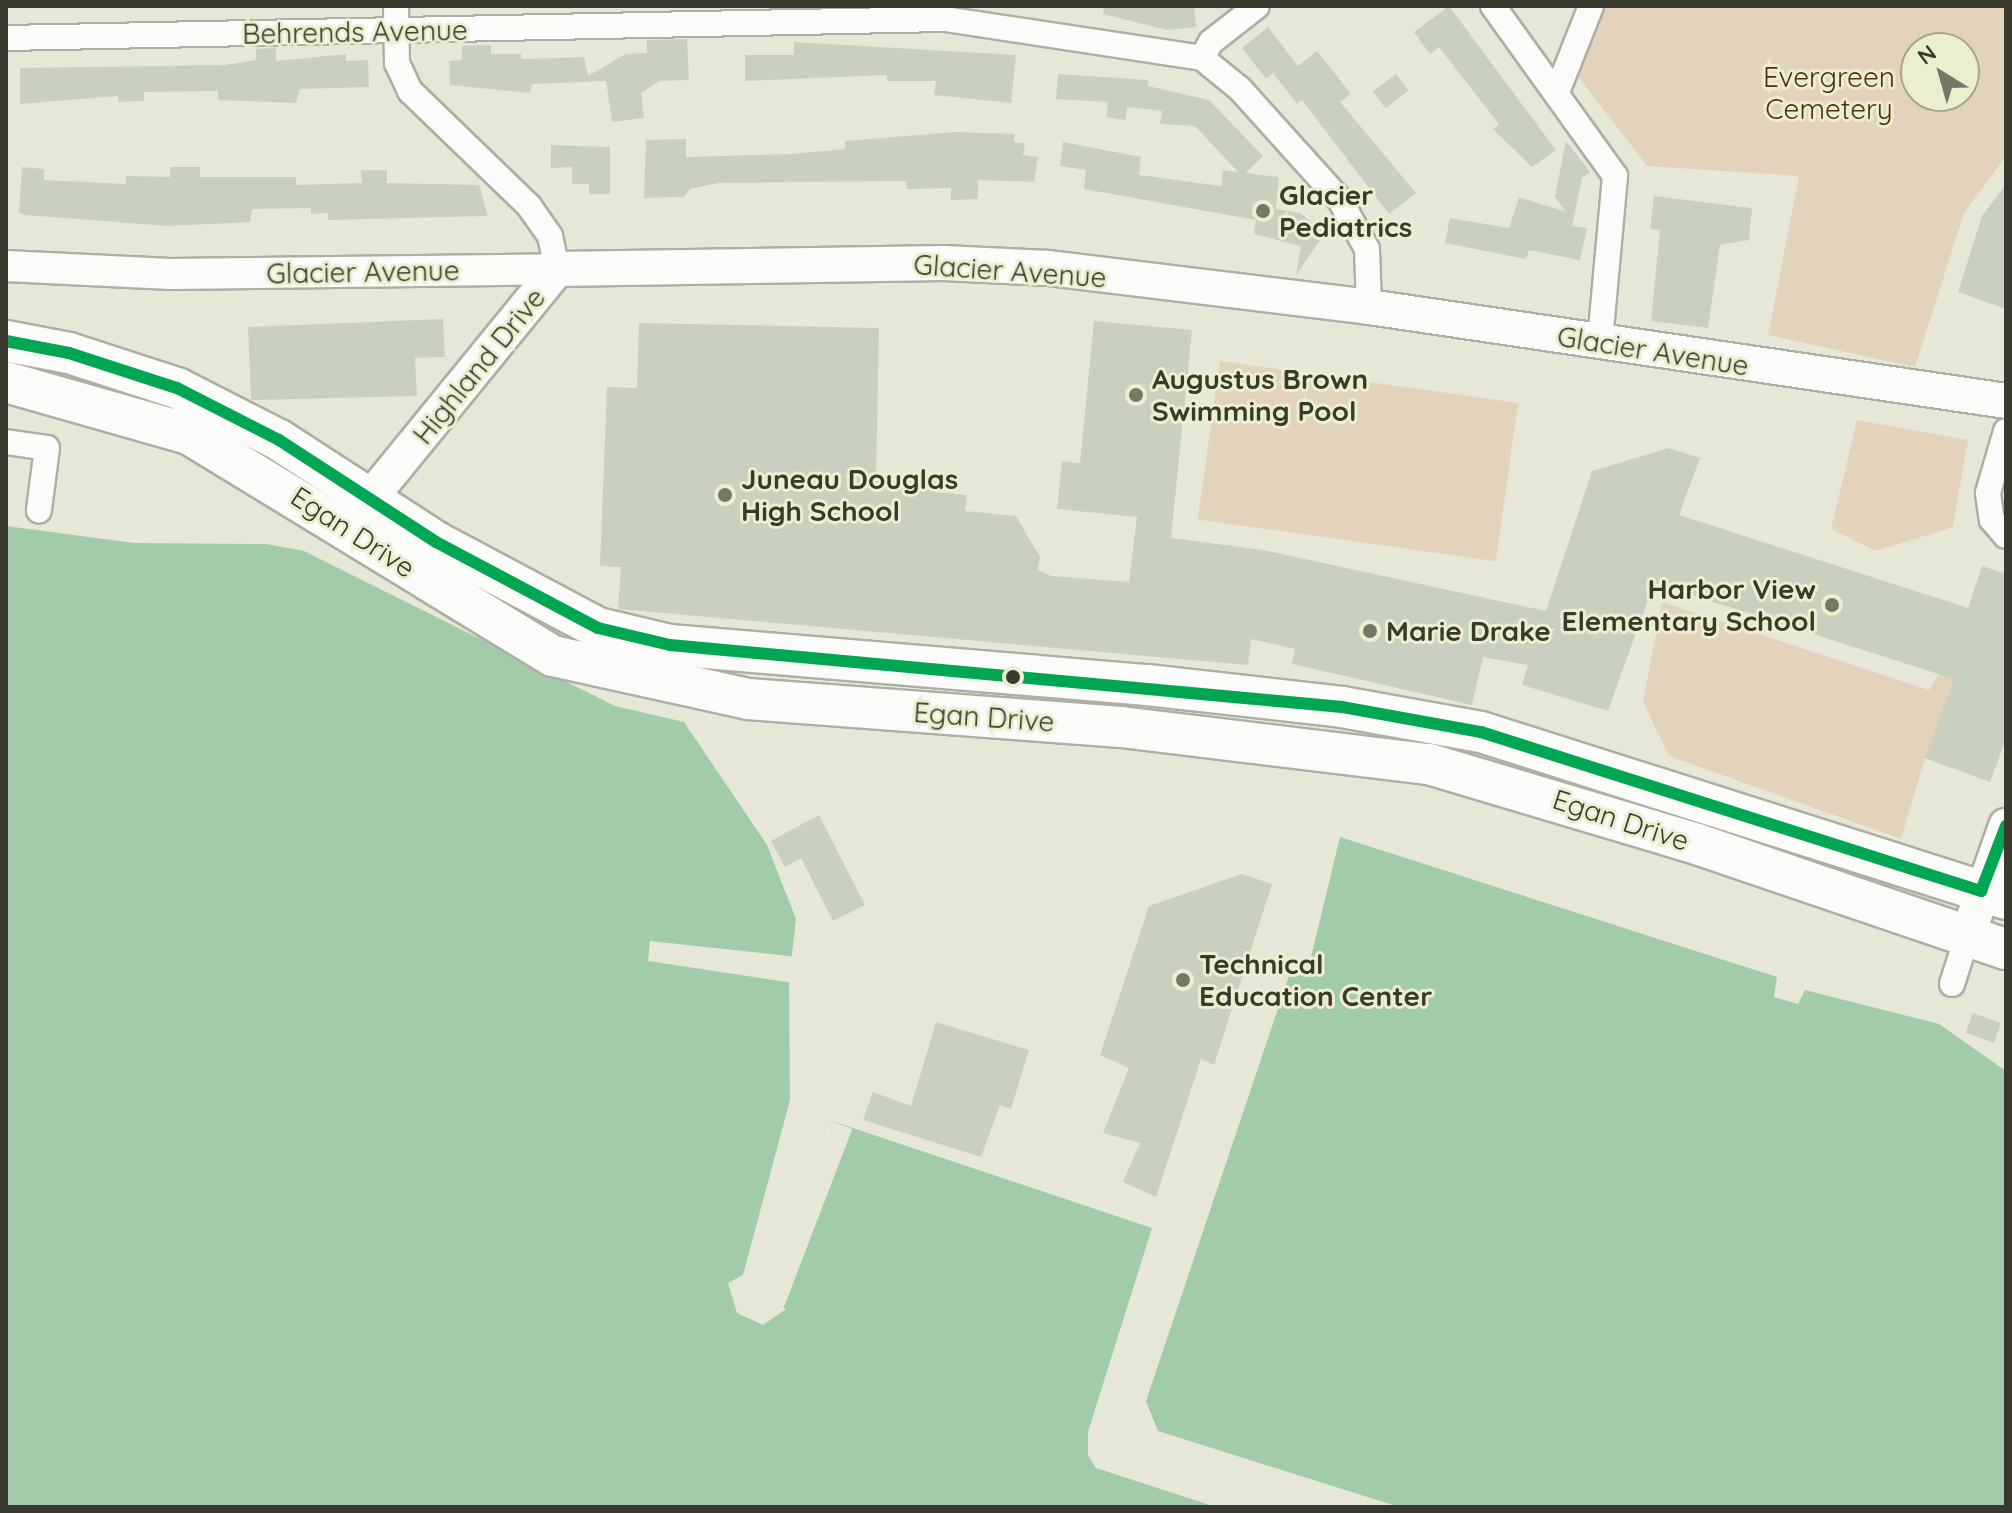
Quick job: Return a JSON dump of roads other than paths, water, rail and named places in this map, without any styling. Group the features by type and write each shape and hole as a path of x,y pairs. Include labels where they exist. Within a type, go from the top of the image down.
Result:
{"highway":[{"name":"Egan Drive","path":"6,341 69,353 177,388 279,440 358,513 481,617 553,656 651,681 748,699 1137,728 1429,764 1683,839 2006,949"},
{"name":"Egan Drive","path":"6,382 189,434 613,631 670,645 1342,707 1481,732 1994,895"}],"main road":[{"name":"Glacier Avenue","path":"557,269 1018,267 1369,307 2006,401"},
{"name":"Highland Drive","path":"358,513 557,269"},
{"path":"1967,937 1994,895 2006,826"}],"street":[{"name":"Highland Drive","path":"396,6 393,32 410,91 529,206 550,236 557,269"},
{"path":"1257,6 1211,42 1202,58 1240,89 1340,200 1367,249 1369,307"},
{"path":"1493,6 1615,176 1600,342"},
{"path":"1557,92 1591,6"},
{"name":"Behrends Avenue","path":"6,38 945,19 1202,58"},
{"name":"Glacier Avenue","path":"6,266 171,274 557,269"},
{"path":"2006,431 1988,493 1992,520 2006,536"},
{"path":"6,442 47,448 39,510"},
{"path":"1952,984 1967,937"}],"place":[{"name":"Glacier Pediatrics","path":"1263,211"},
{"name":"Augustus Brown Swimming Pool","path":"1136,395"},
{"name":"Juneau Douglas High School","path":"725,495"},
{"name":"Harbor View Elementary School","path":"1832,605"},
{"name":"Marie Drake","path":"1370,631"},
{"name":"Technical Education Center","path":"1183,980"}],"park label":[{"name":"Evergreen Cemetery","path":"1829,93"}]}
